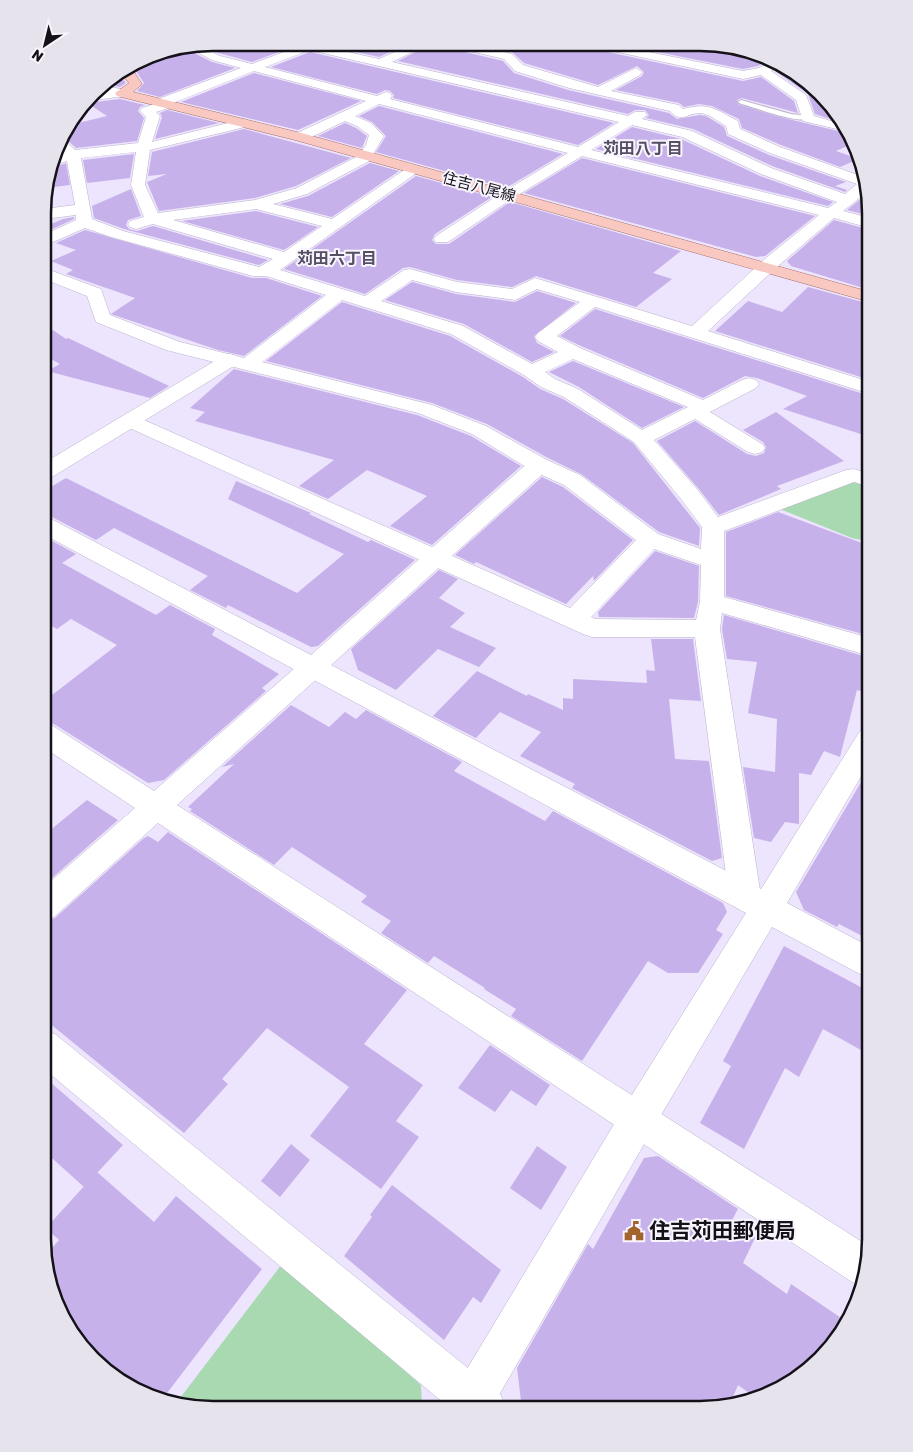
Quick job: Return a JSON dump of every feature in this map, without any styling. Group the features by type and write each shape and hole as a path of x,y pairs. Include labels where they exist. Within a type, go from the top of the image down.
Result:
{"main road":[{"path":"121,93 136,84 130,75"},
{"name":"住吉八尾線","path":"121,93 300,137 862,295"}],"street":[{"path":"484,51 508,56 519,68 599,92 674,108 680,114"},
{"path":"468,59 497,51"},
{"path":"628,51 743,75 768,68 802,98 808,118 836,126"},
{"path":"203,52 216,58 581,152 862,221"},
{"path":"287,258 153,219 138,185 144,148 154,116 147,111 293,52"},
{"path":"335,52 687,134 721,152 774,174 855,202"},
{"path":"381,62 405,52"},
{"path":"411,85 452,67"},
{"path":"599,92 636,72"},
{"path":"107,90 121,93"},
{"path":"300,137 394,92"},
{"path":"101,96 121,93"},
{"path":"442,238 508,195 658,104"},
{"path":"680,114 699,109 707,110 733,124 733,131 775,150 859,181"},
{"path":"680,114 679,119 687,134"},
{"path":"117,234 132,226 153,219 204,210 256,204 302,191 366,156 372,147 377,136 373,131 363,124 344,116"},
{"path":"61,158 71,155 144,148 165,144 244,123"},
{"path":"65,149 74,158 84,215"},
{"path":"267,271 415,170"},
{"path":"697,332 766,268 832,213 855,202 860,192"},
{"path":"256,204 336,225"},
{"path":"51,214 84,215 117,234 259,272 267,271 457,330 531,371 548,383 571,393 642,438 689,494 713,527 709,616 757,902"},
{"path":"51,236 84,215"},
{"path":"366,303 410,274 456,287 515,295 535,283 697,332 862,385"},
{"path":"51,276 96,293 102,318 173,346 425,409 479,430 539,465 572,480 650,539 712,561"},
{"path":"51,468 130,421 239,362 339,294"},
{"path":"593,301 544,337 699,409 755,448"},
{"path":"531,371 573,352"},
{"path":"642,438 749,384"},
{"path":"130,421 438,557 592,628 709,616 862,644"},
{"path":"51,900 539,465"},
{"path":"713,527 854,475 862,478"},
{"path":"51,528 861,958"},
{"path":"574,620 650,539"},
{"path":"51,738 859,1264"},
{"path":"478,1401 638,1120 757,902 861,757"},
{"path":"51,1053 469,1401"}],"lane":[{"path":"740,102 791,116 808,118"}],"green space":[{"path":"852,481 862,485 862,540 852,538 780,509"},
{"path":"282,1264 421,1385 422,1401 213,1401 181,1397"}],"building":[{"path":"463,51 503,61 514,73 568,90 669,113 677,119 700,115 706,116 724,127 727,136 769,155 846,182 835,186 847,190 845,192 772,166 693,129 646,118 649,115 645,110 635,110 628,114 398,61 416,52"},
{"path":"509,51 604,51 743,81 761,77 794,101 798,113 742,98 737,100 738,104 776,116 840,131 847,146 836,151 851,156 853,161 840,167 781,145 742,128 739,119 712,106 699,104 684,107 679,103 616,90 642,76 644,72 637,66 598,85 524,63"},
{"path":"653,51 721,53 742,57 762,64 743,69"},
{"path":"215,52 279,52 252,62"},
{"path":"310,52 614,123 578,145 393,98 394,95 390,91 385,90 377,94 271,67"},
{"path":"355,52 391,52 379,57"},
{"path":"194,53 212,62 235,68 160,97 137,91 144,83 136,71 161,60 182,54"},
{"path":"775,71 798,85 814,99 831,119 815,114 808,94"},
{"path":"254,73 361,101 298,130 181,102"},
{"path":"123,79 126,83 120,87 113,86"},
{"path":"120,99 145,105 140,107 138,111 144,118 137,141 76,148 69,141 79,123 107,116 91,106 95,102"},
{"path":"379,106 563,154 506,188 376,152 386,136 372,122 359,116"},
{"path":"167,110 219,123 155,139 162,117 160,113"},
{"path":"345,123 367,136 362,148 318,136"},
{"path":"632,127 681,139 760,176 833,202 828,206 596,149"},
{"path":"244,129 351,158 296,186 255,198 159,211 147,182 167,174 148,176 152,152"},
{"path":"134,154 130,178 87,183 83,160"},
{"path":"582,158 815,216 765,256 756,257 524,193"},
{"path":"66,163 70,185 54,187 59,166"},
{"path":"370,163 399,171 332,217 280,204 308,196"},
{"path":"416,176 492,197 435,234 432,240 436,244 449,244 510,202 681,251 653,273 672,279 636,307 536,276 512,287 457,280 410,267 403,268 365,294 284,269"},
{"path":"131,189 141,216 128,220 126,225 129,229 137,231 153,226 268,260 259,265 124,229 94,218 92,206"},
{"path":"861,199 862,214 847,210"},
{"path":"256,211 318,227 284,250 182,221"},
{"path":"74,217 74,219 51,230 51,224"},
{"path":"834,220 862,228 862,288 791,266 787,261"},
{"path":"85,230 252,278 266,278 322,296 244,356 218,350 111,314 135,298 66,274 73,270 51,261 76,250 56,243"},
{"path":"412,282 456,294 515,302 537,291 576,303 534,336 537,343 554,352 532,362 464,324 385,300"},
{"path":"808,287 862,302 862,377 715,331 748,301 782,312"},
{"path":"342,302 450,336 523,377 540,389 563,399 633,443 700,528 699,546 659,532 581,474 487,424 432,403 266,361"},
{"path":"595,309 862,393 862,434 783,409 807,396 757,378 745,376 703,398 560,336"},
{"path":"51,329 66,339 68,338 169,386 150,398 51,372 51,369 60,364 51,359"},
{"path":"573,361 684,407 642,428 579,387 549,372"},
{"path":"234,369 417,415 471,436 521,466 432,545 390,526 427,496 367,470 328,499 299,486 334,460 195,421 205,412 190,408"},
{"path":"776,412 844,461 777,486 781,489 719,515 657,441 695,421 747,454 756,456 764,453 766,447 763,442 743,430"},
{"path":"542,477 563,487 633,540 594,581 593,576 566,604 476,562 474,564 455,555"},
{"path":"66,478 297,593 344,554 228,499 236,481 311,513 309,514 368,542 371,540 415,560 318,646 311,647 228,605 226,608 190,590 208,576 114,528 96,540 51,517 51,487"},
{"path":"778,512 862,543 862,634 726,596 726,532"},
{"path":"51,540 76,554 62,563 156,615 170,605 215,629 212,635 279,674 262,688 266,691 164,780 148,783 51,723 51,696 117,645 71,619 57,629 51,626"},
{"path":"655,551 699,566 698,602 694,618 599,617 598,612"},
{"path":"439,570 458,579 439,598 465,613 450,627 496,648 479,667 438,649 396,690 358,670 351,649"},
{"path":"724,615 862,656 862,691 857,690 840,757 824,751 811,775 799,773 799,824 785,822 771,842 754,838 743,767 775,772 777,719 748,713 757,662 727,659 722,629"},
{"path":"651,639 693,639 701,701 669,699 675,759 709,761 722,858 712,861 572,788 575,784 520,756 541,732 500,712 476,738 433,716 477,671 527,696 528,694 563,710 563,698 573,699 573,679 647,683 646,670 655,671"},
{"path":"291,705 329,727 345,712 356,719 366,710 462,762 454,771 545,821 553,811 723,903 727,912 716,930 723,934 698,973 668,973 648,961 582,1061 511,1016 516,1009 485,988 434,956 428,963 381,933 391,921 361,902 367,896 292,847 274,865 190,811 192,809 188,807 234,764 222,767"},
{"path":"861,781 861,936 839,924 837,927 804,910 796,892"},
{"path":"87,800 118,820 51,879 51,829"},
{"path":"168,832 407,990 364,1044 423,1085 396,1121 419,1137 381,1189 310,1136 349,1087 267,1028 222,1079 228,1084 184,1133 51,1025 51,920 144,838 148,836 158,842"},
{"path":"784,946 861,987 861,1050 823,1029 799,1077 785,1068 744,1149 700,1123 731,1066 723,1061"},
{"path":"490,1045 550,1085 536,1106 511,1090 495,1112 458,1088"},
{"path":"51,1083 123,1145 84,1187 51,1157"},
{"path":"291,1144 310,1160 280,1197 261,1181"},
{"path":"537,1146 567,1167 541,1210 510,1188"},
{"path":"658,1156 738,1209 732,1220 756,1236 743,1263 787,1294 791,1284 841,1318 840,1320 814,1353 798,1367 781,1379 752,1392 749,1393 738,1385 731,1398 700,1401 521,1401 517,1368 588,1244 593,1249 644,1158"},
{"path":"97,1172 154,1222 176,1196 262,1269 167,1393 132,1379 115,1367 99,1353 73,1320 64,1301 54,1270 52,1248 59,1240 51,1233 51,1223"},
{"path":"392,1185 501,1270 481,1303 473,1297 444,1340 344,1256"}],"place":[{"name":"住吉苅田郵便局","path":"634,1231"}],"district":[{"name":"苅田八丁目","path":"643,148"},
{"name":"苅田六丁目","path":"337,258"}]}
